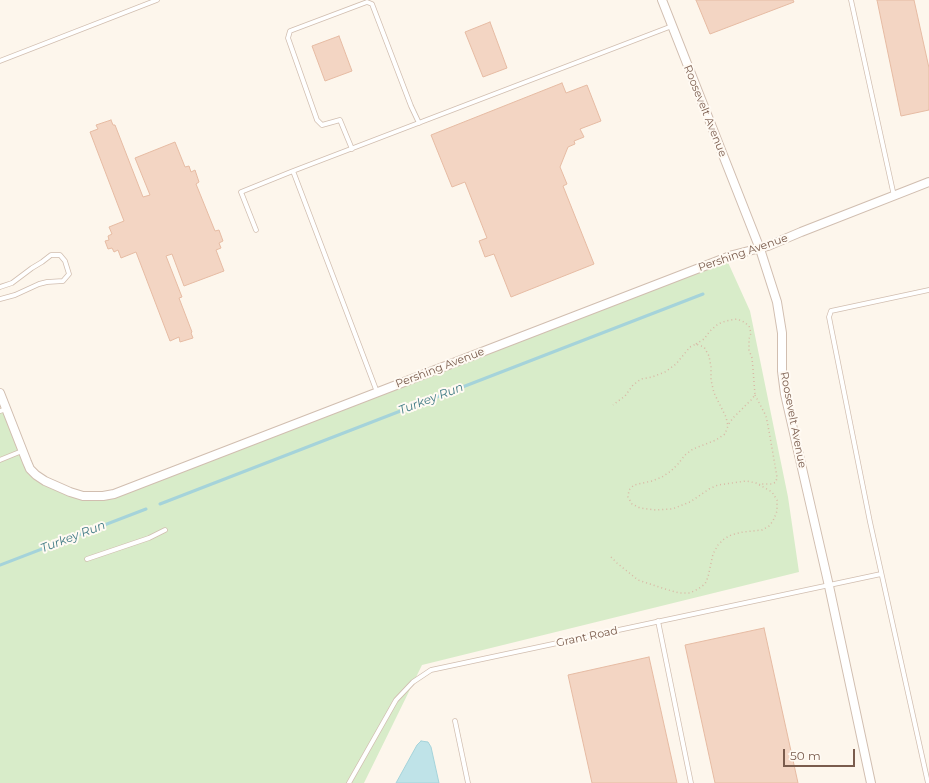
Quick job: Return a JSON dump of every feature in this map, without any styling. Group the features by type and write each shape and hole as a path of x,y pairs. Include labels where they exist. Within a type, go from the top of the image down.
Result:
{"street":[{"name":"Roosevelt Avenue","path":"662,0 760,249 777,302 782,332 782,371 785,394 829,586 871,783"},
{"name":"Pershing Avenue","path":"0,393 3,410 26,462 36,475 45,481 83,496 103,496 114,494 733,255 760,249 929,182"}],"lane":[{"path":"0,61 157,0"},
{"path":"851,0 894,196"},
{"path":"352,149 340,120 322,125 317,120 288,38 290,31 367,2 372,4 418,123"},
{"path":"256,230 241,192 672,26"},
{"path":"293,172 377,392"},
{"path":"0,287 12,283 51,255 60,255 65,261 69,274 63,282 47,282 39,284 16,295 0,300"},
{"path":"928,783 881,574 829,317 831,312 929,290"},
{"path":"0,458 22,451"},
{"path":"87,559 148,538 165,530"},
{"name":"Grant Road","path":"349,783 396,700 413,682 431,670 881,574"},
{"path":"658,621 691,783"},
{"path":"455,721 468,783"}],"path":[{"path":"614,405 625,396 633,385 641,379 665,372 676,364 690,347 704,339 718,324 737,319 744,322 749,326 751,333 749,339 749,350 752,358 754,395 766,416 777,477 776,482 772,484 758,484"},
{"path":"696,344 704,347 709,356 714,393 726,417 728,426"},
{"path":"611,557 638,580 665,589 690,593 698,590 705,584 713,554 724,539 731,535 743,532 762,530 769,526 777,511 777,500 772,492 756,483 746,481 718,485 709,488 690,502 672,509 656,510 640,508 632,504 628,497 629,490 634,485 662,477 671,471 685,455 693,449 716,440 725,434 732,418 751,400 754,395"}],"green space":[{"path":"726,258 750,311 788,497 799,572 422,665 364,783 0,783 0,408 7,410 30,469 70,492 103,496"}],"water":[{"path":"421,741 428,742 431,747 439,783 396,783 417,745"}],"building":[{"path":"696,0 793,0 794,2 710,34"},
{"path":"877,0 914,0 929,68 929,110 901,116"},
{"path":"490,22 507,68 483,77 465,32"},
{"path":"339,36 352,71 325,81 312,46"},
{"path":"562,83 566,93 587,85 601,121 580,129 584,137 574,141 575,144 568,147 560,167 567,184 563,186 594,264 511,297 494,254 485,257 479,241 487,238 465,182 452,187 431,135"},
{"path":"111,120 113,125 115,125 143,197 150,195 135,158 175,142 185,167 189,166 191,172 195,170 199,182 196,184 215,231 219,230 223,241 219,243 221,248 216,250 224,271 184,286 172,254 166,256 182,297 179,298 193,338 180,342 179,337 170,341 136,252 121,258 118,250 114,252 112,248 108,249 105,241 109,240 108,236 112,234 109,227 124,221 90,132 98,129 96,125"},
{"path":"764,628 798,783 715,783 685,645"},
{"path":"649,657 677,783 592,783 568,675"}],"waterway":[{"name":"Turkey Run","path":"160,504 703,294"},
{"name":"Turkey Run","path":"0,565 146,509"}]}
